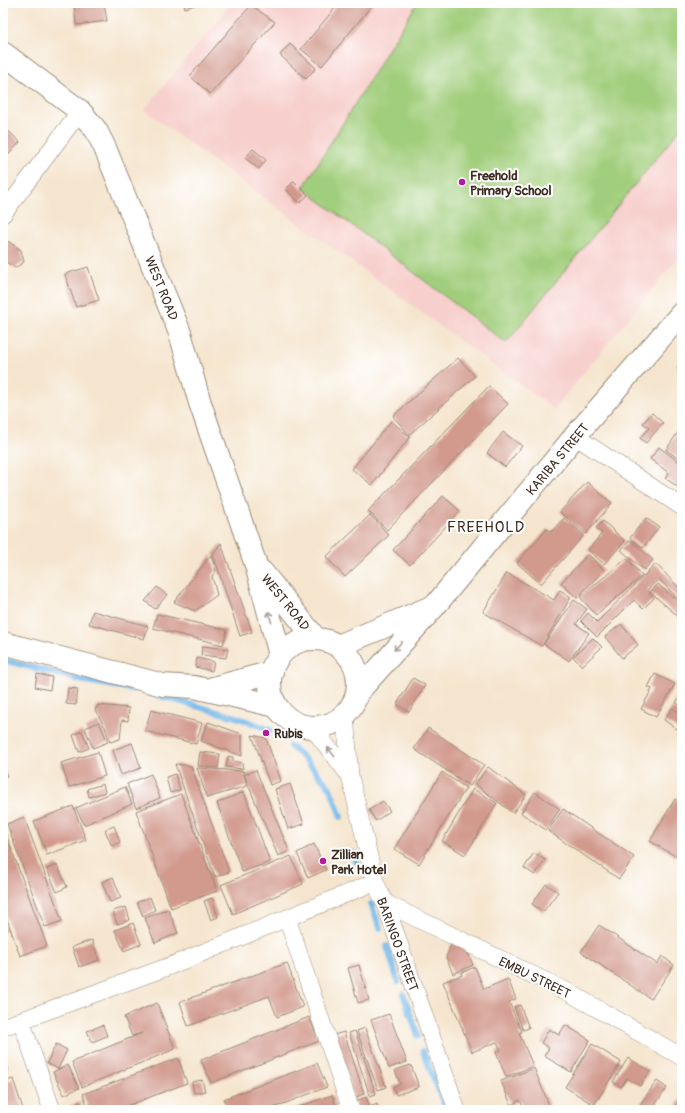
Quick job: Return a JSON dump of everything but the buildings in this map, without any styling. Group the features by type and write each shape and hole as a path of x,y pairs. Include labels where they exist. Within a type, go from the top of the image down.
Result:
{"street":[{"name":"WEST ROAD","path":"3,53 80,111 96,130 105,148 180,333 200,403 256,565 276,663"},
{"path":"3,214 80,111"},
{"name":"KARIBA STREET","path":"358,692 434,606 575,436 682,313"},
{"path":"575,436 682,507"},
{"name":"WEST ROAD","path":"256,565 316,640"},
{"path":"338,646 434,606"},
{"path":"206,690 276,663 296,643 316,640 327,641 338,646 348,655 355,666 358,678 358,692 353,704 345,715 335,722 324,726 301,726 291,721 276,706 272,695 270,683 276,663"},
{"path":"3,643 163,685 194,687 276,706"},
{"name":"BARINGO STREET","path":"345,715 350,776 375,882 385,903 457,1110"},
{"name":"BARINGO STREET","path":"312,727 350,776"},
{"path":"3,1027 170,966 375,882"},
{"name":"EMBU STREET","path":"385,903 568,992 682,1057"},
{"path":"287,918 351,1110"},
{"path":"21,1020 52,1110"}],"shaded area":[{"name":"Freehold Primary School","path":"232,3 682,3 682,253 554,409 144,110"}],"green space":[{"path":"417,3 682,3 682,127 506,343 303,188"}],"waterway":[{"path":"3,660 85,681 133,689"},
{"path":"150,693 236,717 271,730"},
{"path":"290,746 305,759 330,788 341,817"},
{"path":"354,853 358,866"},
{"path":"371,904 380,928"},
{"path":"387,946 398,982"},
{"path":"403,994 418,1036"},
{"path":"423,1051 446,1110"}],"place":[{"name":"Freehold Primary School","path":"462,182"},
{"name":"Rubis","path":"266,733"},
{"name":"Zillian Park Hotel","path":"323,861"}],"district":[{"name":"FREEHOLD","path":"486,527"}]}
